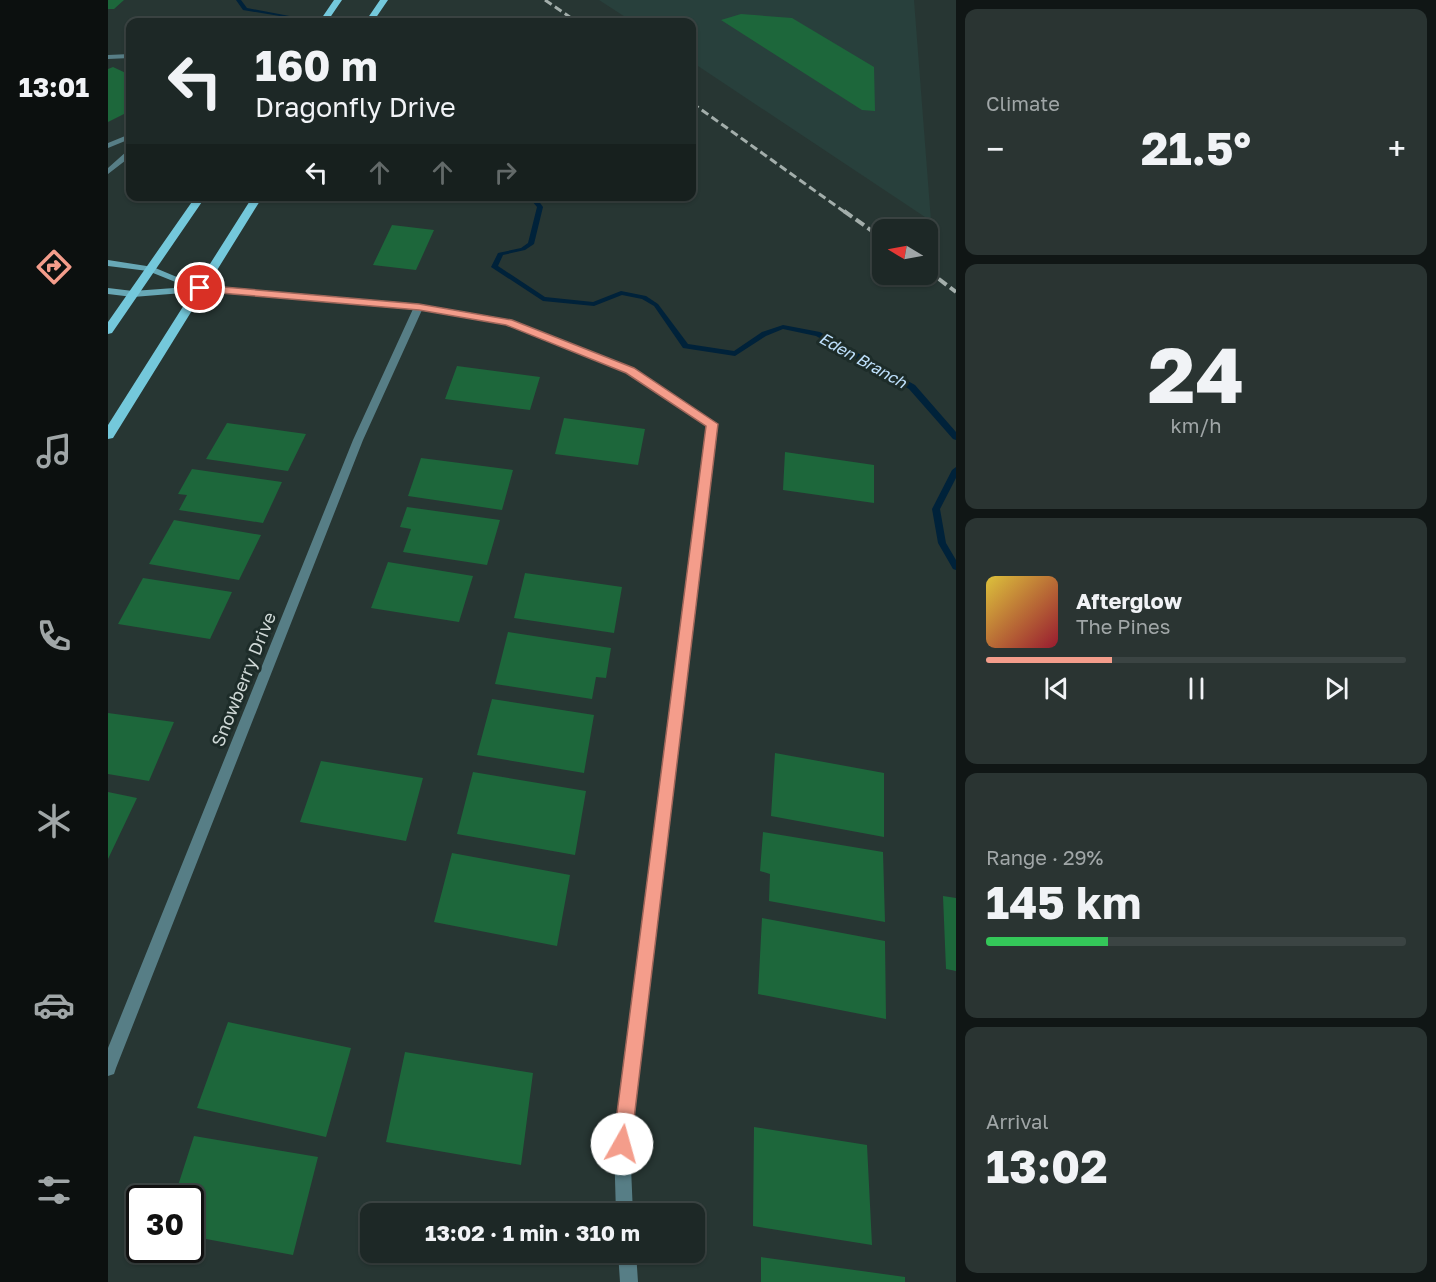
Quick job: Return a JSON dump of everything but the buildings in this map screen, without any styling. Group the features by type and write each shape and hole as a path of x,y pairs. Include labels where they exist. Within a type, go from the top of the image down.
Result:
{"main road":[{"path":"326,18 338,0"},
{"path":"372,18 384,0"},
{"path":"108,330 198,201"},
{"path":"108,435 255,201"},
{"path":"108,263 150,269 200,288"},
{"path":"108,291 133,294 200,288"}],"street":[{"path":"108,57 126,56"},
{"path":"108,146 126,138"},
{"path":"108,172 126,156"},
{"path":"200,288 419,307 508,322 630,370 712,424 622,1144 625,1203"},
{"name":"Snowberry Drive","path":"108,1068 358,440 419,307"},
{"path":"628,1263 629,1282"}],"shaded area":[{"path":"599,0 914,0 931,219 696,65 696,18 627,18"}],"waterway":[{"name":"Eden Branch","path":"238,0 245,9 298,18"},
{"name":"Eden Branch","path":"535,201 540,207 531,244 523,249 500,254 494,267 543,299 594,304 621,293 644,297 656,305 686,346 735,354 764,334 783,327 818,334 912,387 956,437"},
{"name":"Eden Branch","path":"956,470 936,509 942,543 956,567"}],"railway":[{"path":"545,0 571,18"},
{"path":"696,106 846,213"},
{"path":"844,211 872,231"},
{"path":"938,278 956,292"}],"route":[{"path":"200,288 419,307 508,322 630,370 712,424 622,1144"}]}
